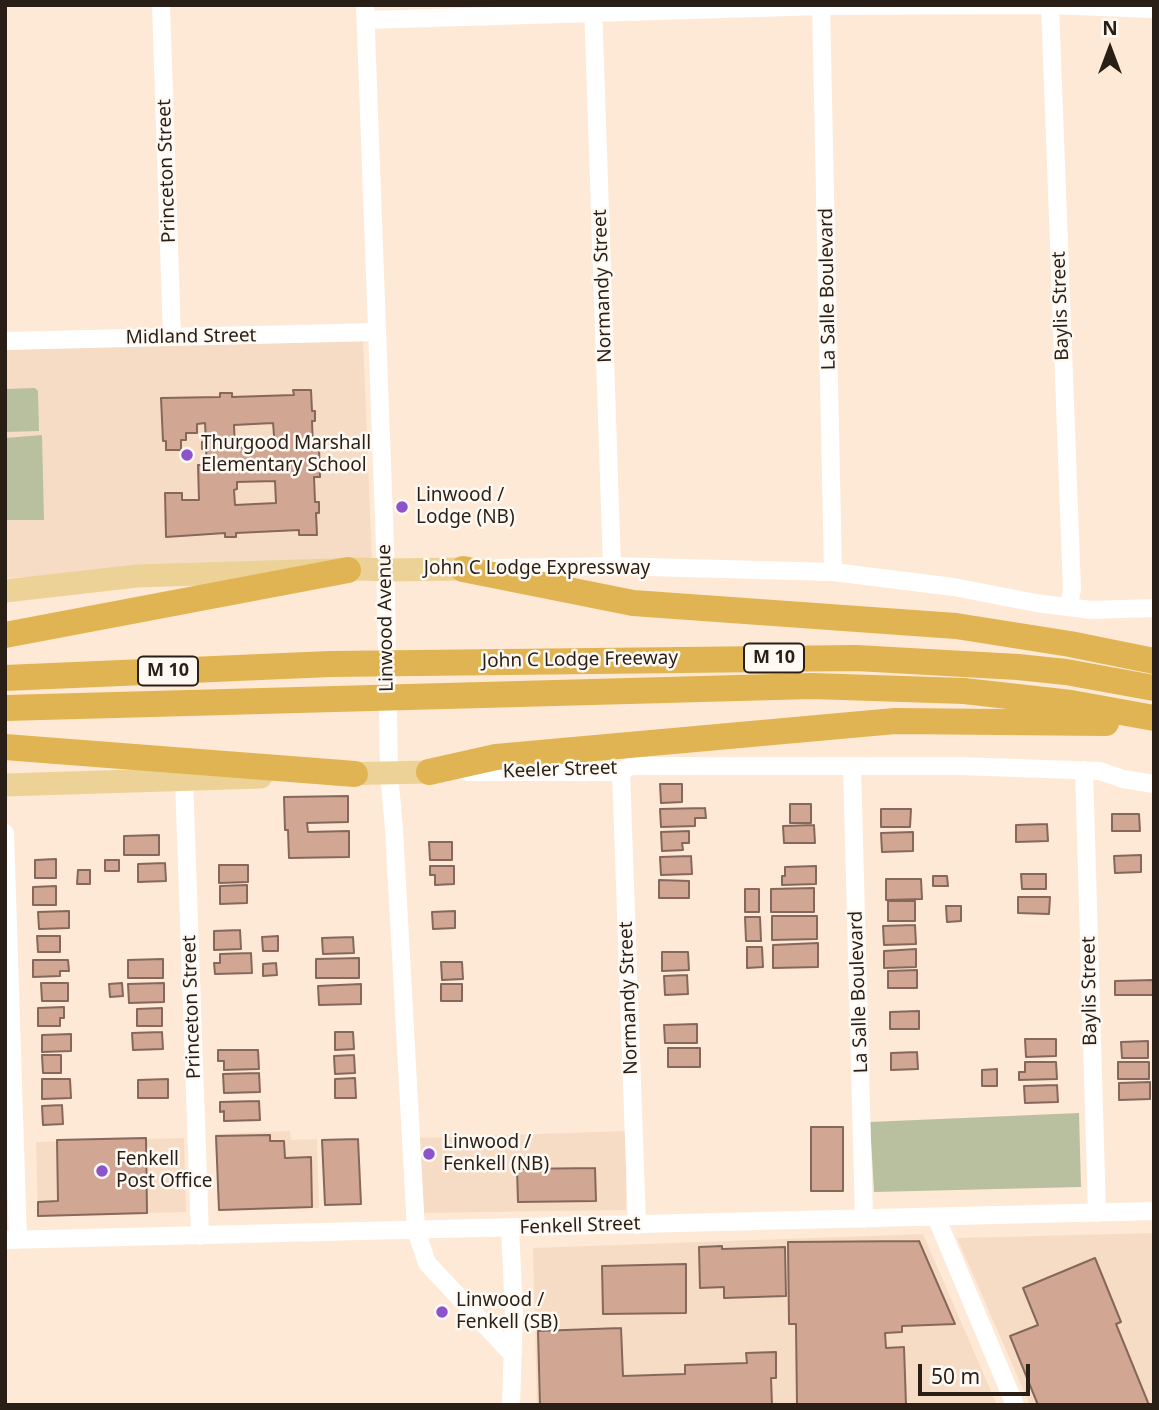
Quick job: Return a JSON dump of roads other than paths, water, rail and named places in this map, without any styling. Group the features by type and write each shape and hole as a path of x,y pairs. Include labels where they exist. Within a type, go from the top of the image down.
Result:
{"highway":[{"path":"463,569 633,603 956,626 1070,644 1154,662"},
{"path":"5,635 348,570"},
{"name":"John C Lodge Freeway","path":"5,678 330,664 856,658 1018,667 1066,672 1154,688"},
{"name":"John C Lodge Freeway","path":"5,708 812,686 964,691 1071,704 1154,718"},
{"path":"429,772 496,757 895,720 1154,725"},
{"path":"5,747 355,774"}],"main road":[{"name":"John C Lodge Expressway","path":"5,591 136,576 463,569"},
{"name":"Keeler Street","path":"5,785 429,772"}],"street":[{"name":"Princeton Street","path":"161,5 172,337"},
{"path":"366,13 821,5 1050,5 1154,9"},
{"name":"La Salle Boulevard","path":"821,5 833,572"},
{"name":"Baylis Street","path":"1050,5 1072,590 1068,607"},
{"name":"Normandy Street","path":"593,9 612,566"},
{"name":"Linwood Avenue","path":"366,13 387,599 389,773 416,1230 427,1263 513,1355"},
{"name":"Midland Street","path":"5,341 377,332"},
{"name":"John C Lodge Expressway","path":"463,569 612,566 833,572 954,587 1091,610 1154,608"},
{"name":"Keeler Street","path":"429,772 621,772 631,766 852,766 1084,770 1100,771 1124,779 1154,784"},
{"name":"La Salle Boulevard","path":"852,766 864,1219"},
{"name":"Baylis Street","path":"1084,770 1097,1213"},
{"name":"Normandy Street","path":"621,772 638,1224"},
{"name":"Princeton Street","path":"184,779 200,1236"},
{"path":"5,833 12,1240"},
{"name":"Fenkell Street","path":"12,1240 1154,1211"},
{"path":"936,1217 1015,1405"},
{"path":"510,1228 514,1292 511,1405"}],"place":[{"name":"Thurgood Marshall Elementary School","path":"187,455"},
{"name":"Linwood / Lodge (NB)","path":"402,507"},
{"name":"Linwood / Fenkell (NB)","path":"429,1154"},
{"name":"Fenkell Post Office","path":"102,1171"},
{"name":"Linwood / Fenkell (SB)","path":"442,1312"}]}
